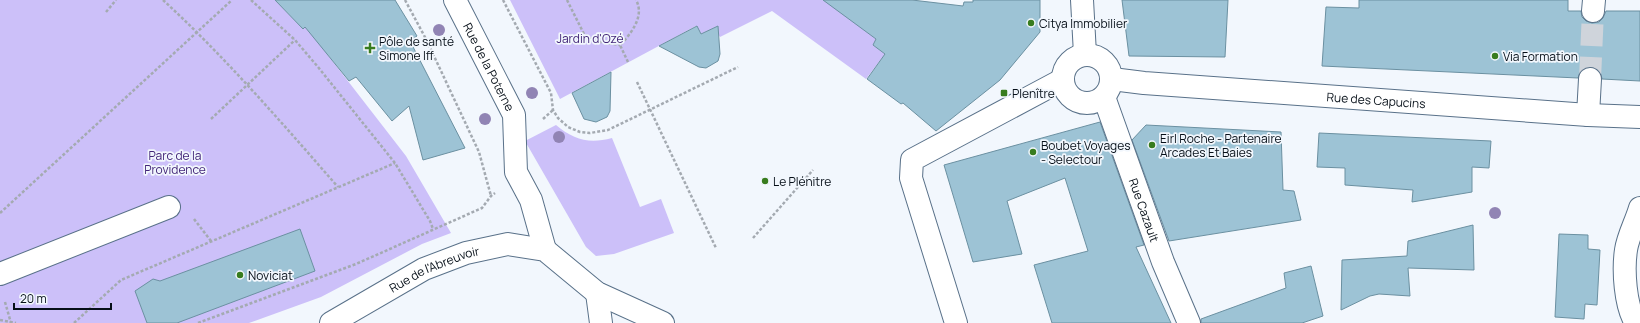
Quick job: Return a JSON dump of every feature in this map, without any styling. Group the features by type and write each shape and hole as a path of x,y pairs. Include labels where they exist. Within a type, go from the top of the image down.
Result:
{"street":[{"name":"Rue de la Poterne","path":"455,0 514,115 516,172 531,200 545,250"},
{"path":"1082,0 1085,54"},
{"path":"1085,54 1101,58 1111,71 1108,88 1097,101 1090,103 1081,103 1068,95 1062,80 1066,65 1078,56 1085,54"},
{"path":"1588,115 1590,79"},
{"path":"956,323 911,178 912,160 1062,80"},
{"name":"Rue des Capucins","path":"1108,88 1640,117"},
{"name":"Rue Cazault","path":"1108,88 1163,262 1189,323"},
{"path":"0,274 169,207"},
{"path":"1636,323 1626,295 1626,250 1640,208"},
{"name":"Rue de l'Abreuvoir","path":"332,323 424,269 466,253 508,244 545,250"},
{"path":"545,250 597,293 663,323"},
{"path":"597,293 601,323"}],"path":[{"path":"106,12 116,0"},
{"path":"163,0 198,32 248,84 338,187"},
{"path":"0,214 232,0"},
{"path":"251,0 295,40 395,163 430,221 433,229"},
{"path":"198,323 356,264 482,208 490,196 480,152 426,39 405,0"},
{"path":"503,0 551,93 553,110 558,118 568,127 580,132 590,133 608,130 738,67"},
{"path":"567,0 584,34 594,41 620,45"},
{"path":"620,45 630,34 637,21 638,5 636,0"},
{"path":"211,119 295,40"},
{"path":"620,45 628,62"},
{"path":"637,82 716,248"},
{"path":"74,323 120,280 395,163"},
{"path":"753,238 813,170"},
{"path":"0,320 16,323"}],"green space":[{"name":"Parc de la Providence","path":"0,0 275,0 303,29 335,2 327,54 406,156 451,233 422,244 321,297 249,323 0,323"},
{"name":"Jardin d'Ozé","path":"510,0 827,0 876,39 873,45 885,54 866,79 772,11 720,37 714,28 701,34 696,26 560,99"},
{"path":"556,125 569,134 582,139 596,141 612,138 640,207 661,199 674,233 614,254 596,256 586,247 525,141"}],"building":[{"path":"275,0 395,0 417,36 410,41 465,148 423,160 409,106 392,121 356,77 349,81 305,27 303,29"},
{"path":"823,0 912,0 963,6 964,2 973,2 973,0 1040,0 1040,32 1000,80 936,131 903,103 901,104 867,79 885,54 873,45 876,39"},
{"path":"1122,0 1228,0 1225,57 1129,56"},
{"path":"1359,0 1568,0 1568,11 1581,11 1582,17 1586,21 1592,23 1599,22 1603,18 1606,11 1640,11 1640,81 1602,79 1601,74 1597,69 1590,67 1585,68 1580,72 1578,78 1322,66 1326,7 1359,8"},
{"path":"697,26 701,34 718,26 720,54 718,61 706,68 699,67 659,46"},
{"path":"611,72 610,111 607,117 596,122 584,119 572,93"},
{"path":"1100,122 1144,245 1136,247 1171,323 1052,323 1034,265 1088,251 1065,178 1007,201 1022,254 973,262 944,165"},
{"path":"1146,125 1281,132 1283,190 1294,191 1301,220 1169,241 1132,140"},
{"path":"1319,133 1491,141 1489,168 1472,167 1472,192 1412,202 1413,190 1345,185 1345,168 1317,167"},
{"path":"1473,225 1474,270 1408,268 1410,296 1379,294 1370,296 1341,310 1342,260 1407,256 1408,241"},
{"name":"Noviciat","path":"300,229 315,271 177,323 147,323 135,291 153,279 160,281"},
{"path":"1559,234 1588,235 1588,249 1600,250 1597,305 1585,304 1584,319 1555,317"},
{"path":"1311,266 1323,316 1302,323 1201,323 1201,319 1286,288 1284,273"}],"tunnel":[{"path":"1590,79 1593,11"}],"place":[{"name":"Citya Immobilier","path":"1031,23"},
{"name":"Pôle de santé Simone Iff","path":"370,48"},
{"name":"Via Formation","path":"1495,56"},
{"name":"Plenître","path":"1004,93"},
{"name":"Eirl Roche - Partenaire Arcades Et Baies","path":"1152,145"},
{"name":"Boubet Voyages - Selectour","path":"1033,152"},
{"name":"Le Plénitre","path":"765,181"},
{"name":"Noviciat","path":"240,275"}]}
